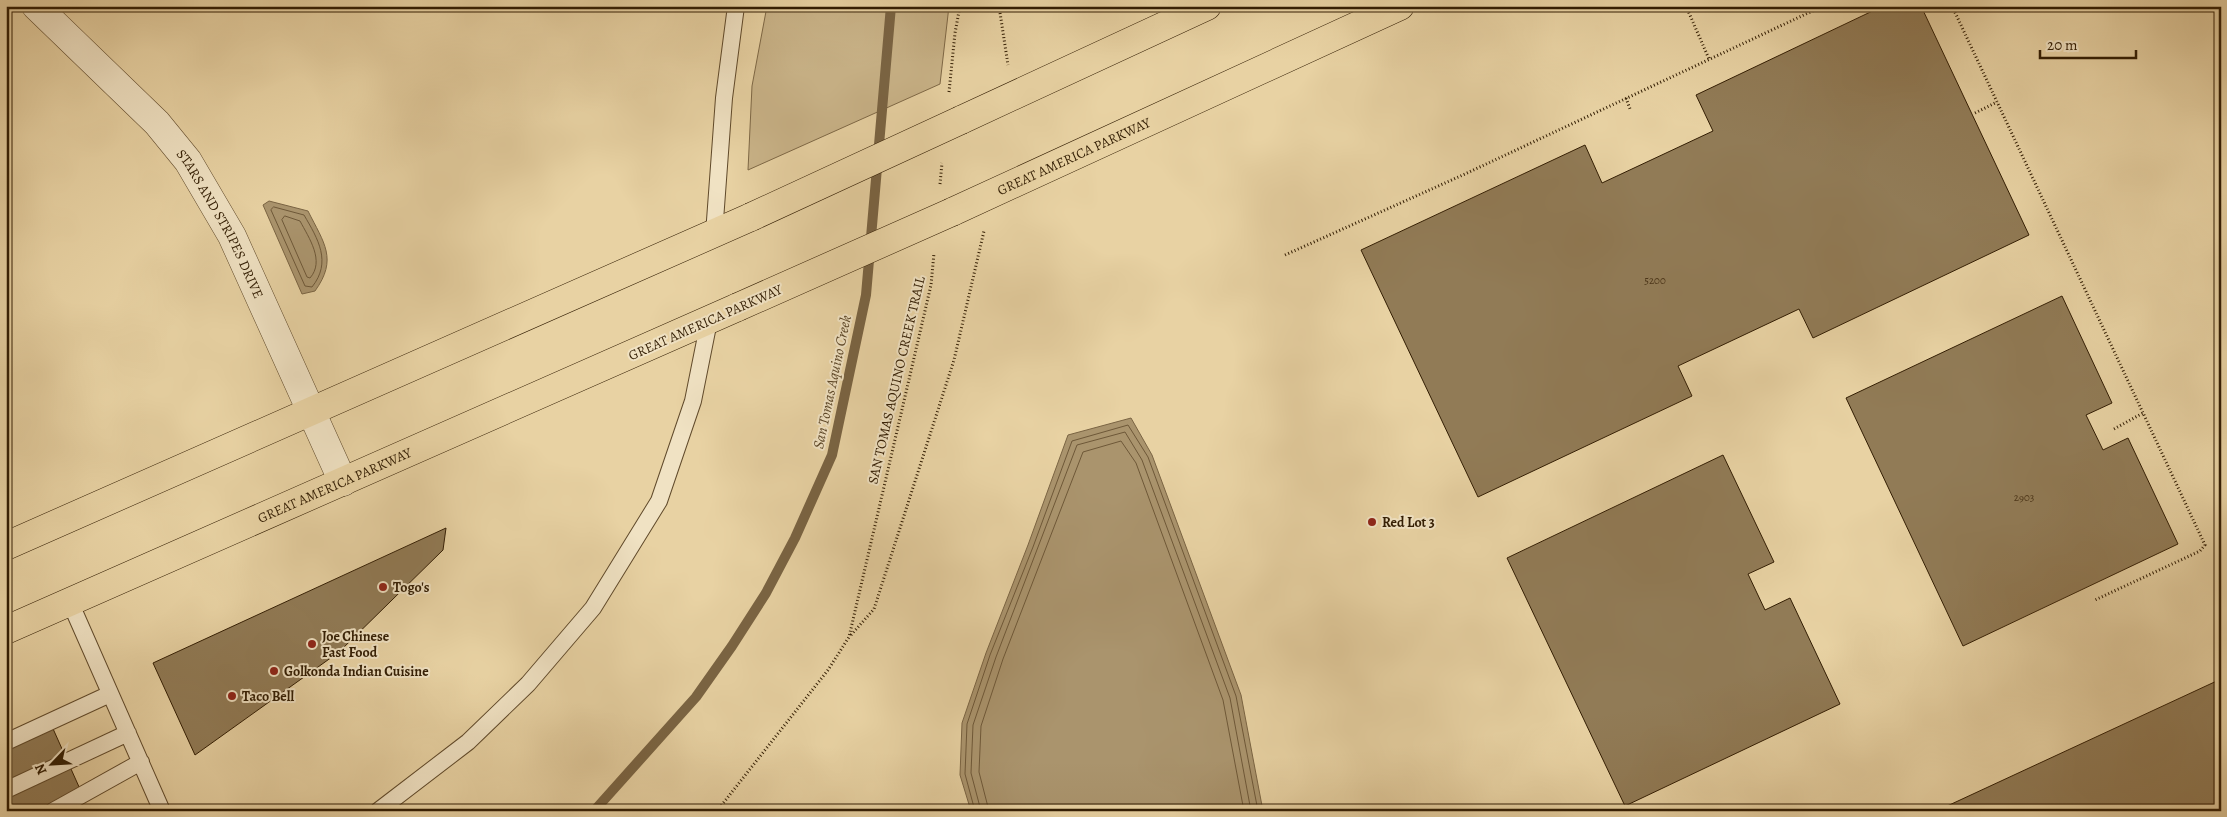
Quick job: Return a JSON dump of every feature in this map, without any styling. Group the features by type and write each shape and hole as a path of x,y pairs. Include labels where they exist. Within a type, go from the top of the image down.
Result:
{"main road":[{"path":"6,546 714,234 955,111 1021,91 1207,6"},
{"name":"GREAT AMERICA PARKWAY","path":"6,630 993,194 1400,6"}],"street":[{"name":"STARS AND STRIPES DRIVE","path":"36,6 157,123 188,161 232,236 343,482"}],"lane":[{"path":"714,234 724,98 736,6"},
{"path":"378,811 474,736 528,684 593,608 659,501 693,401 709,321"},
{"path":"70,602 162,811"},
{"path":"6,742 110,694"},
{"path":"6,790 128,733"},
{"path":"53,811 141,762"}],"path":[{"path":"955,111 955,33 960,6"},
{"path":"999,6 1007,62 1021,91"},
{"path":"1686,6 1710,59"},
{"path":"1285,255 1823,6"},
{"path":"1952,6 2204,545 2200,551 2095,600"},
{"path":"1626,98 1630,109"},
{"path":"1975,113 1997,102"},
{"path":"940,188 943,159"},
{"name":"SAN TOMAS AQUINO CREEK TRAIL","path":"717,811 828,670 849,637 874,608 954,360 993,194"},
{"name":"SAN TOMAS AQUINO CREEK TRAIL","path":"849,637 931,285 935,246"},
{"path":"2114,429 2143,413"}],"shaded area":[{"path":"767,6 949,6 940,84 748,170 752,86"}],"water":[{"path":"269,201 308,211 319,232 326,251 327,260 326,270 315,291 302,294 263,205"},
{"path":"1131,418 1152,455 1241,695 1263,811 971,811 960,775 962,723 986,653 1068,435"}],"building":[{"path":"1883,6 1921,6 2029,235 1813,338 1799,309 1678,366 1692,396 1478,497 1361,250 1585,145 1602,183 1713,131 1696,95"},
{"path":"2062,296 2112,403 2086,415 2103,450 2128,438 2178,544 1963,646 1846,398"},
{"path":"1723,455 1774,562 1748,574 1765,610 1790,598 1840,704 1625,806 1507,558"},
{"path":"446,528 443,550 339,652 195,755 153,663"},
{"path":"2221,679 2221,811 1947,811 1945,807"},
{"path":"50,722 84,798 55,811 6,811 6,741"}],"waterway":[{"name":"San Tomas Aquino Creek","path":"594,811 696,697 732,646 766,593 795,538 832,455 866,295 891,6"}],"place":[{"name":"Red Lot 3","path":"1372,522"},
{"name":"Togo's","path":"383,587"},
{"name":"Joe Chinese Fast Food","path":"312,644"},
{"name":"Golkonda Indian Cuisine","path":"274,671"},
{"name":"Taco Bell","path":"232,696"}]}
